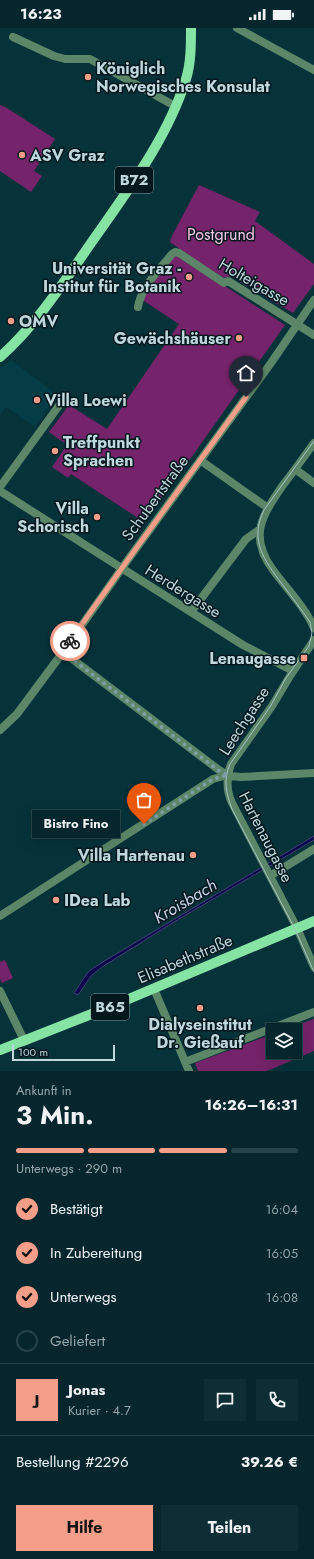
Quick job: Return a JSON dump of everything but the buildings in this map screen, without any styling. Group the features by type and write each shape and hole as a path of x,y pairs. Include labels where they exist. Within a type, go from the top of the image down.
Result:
{"main road":[{"name":"B72","path":"0,357 12,346 40,314 143,167 163,132 187,77 191,28"},
{"name":"Elisabethstraße","path":"0,1050 154,989 314,921"}],"street":[{"path":"237,28 314,70"},
{"path":"13,37 54,56 65,59 90,58 175,106"},
{"name":"Holteigasse","path":"138,307 139,300 146,288 175,252 179,253 224,283 228,281 314,335"},
{"name":"Schubertstraße","path":"0,730 17,714 63,652 121,568 266,369 314,300"},
{"path":"0,488 63,400"},
{"path":"314,443 268,508 259,530 260,545 266,559 305,612 314,628"},
{"path":"200,460 268,508"},
{"path":"295,469 314,483"},
{"name":"Herdergasse","path":"0,491 243,645 293,671"},
{"path":"191,612 246,539 259,530"},
{"name":"Leechgasse","path":"0,916 213,779 228,775 231,764 272,706 314,640"},
{"name":"Hartenaugasse","path":"63,652 218,770 228,775 227,790 229,798 298,928 314,967"},
{"path":"228,775 240,777 314,773"},
{"path":"267,869 314,849"},
{"path":"154,989 189,1071"},
{"path":"0,992 24,1040"},
{"path":"185,1062 314,1012"}],"shaded area":[{"path":"11,360 57,395 35,427 6,407 0,415 0,368"},
{"name":"Kroisbach","path":"314,836 314,840 174,922 102,967 91,976 78,995 74,993 88,972 101,963"}],"green space":[{"name":"ASV Graz","path":"0,105 55,139 34,171 42,176 31,192 0,171"},
{"name":"Postgrund","path":"199,185 260,212 255,221 314,264 314,284 293,313 231,276 224,278 202,265 170,242"},
{"path":"174,253 285,325 144,522 71,474 68,478 52,467 67,445 49,432 69,405 107,429 179,324 141,299"},
{"path":"5,960 13,978 2,983 0,979 0,962"},
{"path":"314,1019 314,1051 302,1056 302,1023"},
{"path":"266,1037 266,1059 295,1059 267,1071 198,1071 195,1063"}],"tram line":[{"path":"314,441 264,510 258,531 258,540 264,558 269,567 310,622 312,633 309,646 286,678 270,707 230,764 226,781 228,797 232,809 295,929 314,972"}],"way so far":[{"path":"70,641 63,652 218,770 228,775 213,779 144,824"}],"place":[{"name":"Königlich Norwegisches Konsulat","path":"88,77"},
{"name":"ASV Graz","path":"22,155"},
{"name":"Universität Graz - Institut für Botanik","path":"189,277"},
{"name":"OMV","path":"11,321"},
{"name":"Gewächshäuser","path":"239,338"},
{"name":"Villa Loewi","path":"37,400"},
{"name":"Treffpunkt Sprachen","path":"55,451"},
{"name":"Villa Schorisch","path":"97,517"},
{"name":"Lenaugasse","path":"304,658"},
{"name":"Bistro Fino","path":"144,824"},
{"name":"Villa Hartenau","path":"193,855"},
{"name":"IDea Lab","path":"56,900"},
{"name":"Dialyseinstitut Dr. Gießauf","path":"200,1008"}],"route":[{"path":"70,641 246,397"}]}
